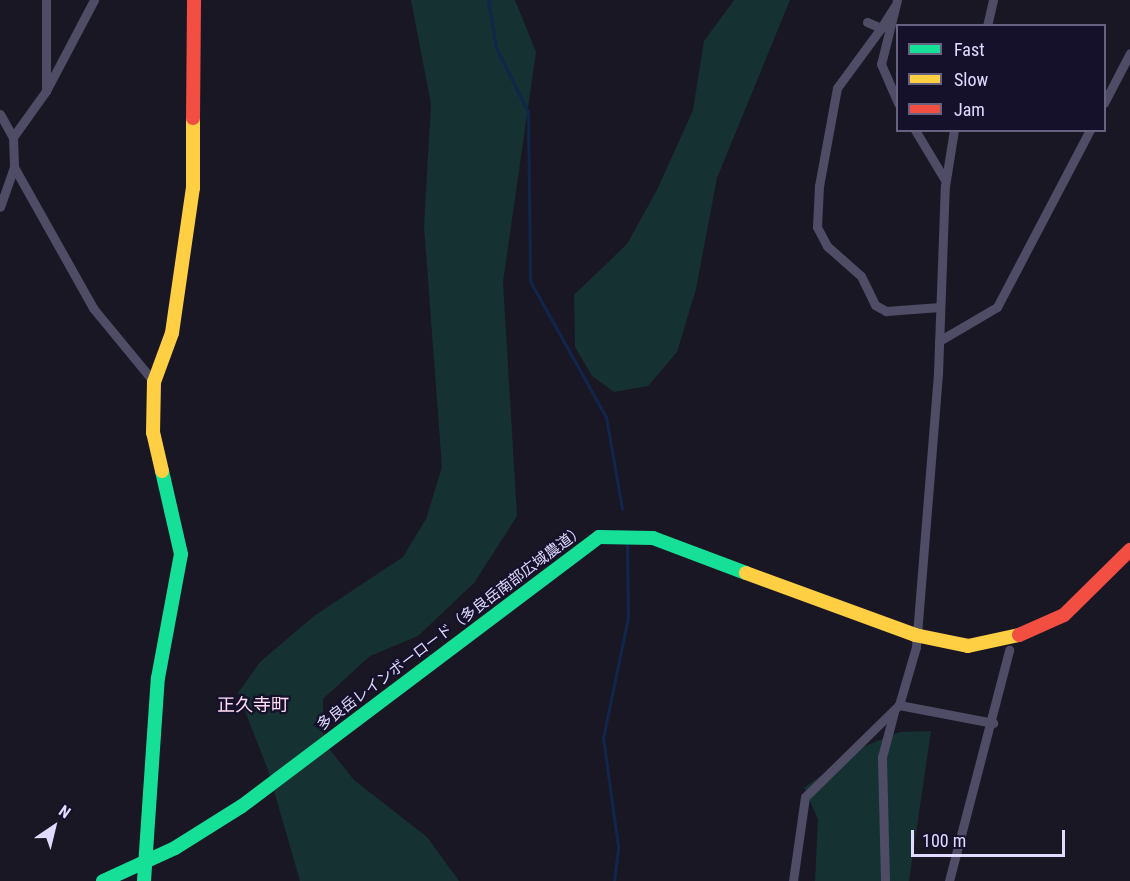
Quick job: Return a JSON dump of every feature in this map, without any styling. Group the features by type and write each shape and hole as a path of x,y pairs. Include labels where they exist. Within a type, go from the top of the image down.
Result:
{"street":[{"path":"46,0 46,91"},
{"path":"13,137 46,91 94,0"},
{"path":"144,881 158,678 181,554 153,433 154,382 172,333 193,188 194,0"},
{"path":"987,24 993,0"},
{"path":"896,1 881,28 837,88 819,186 817,227 827,246 861,276 875,305 886,311 940,307"},
{"path":"896,1 881,64 896,101"},
{"path":"867,22 881,28"},
{"path":"1106,99 1130,53"},
{"path":"0,114 13,137 14,167 0,207"},
{"path":"916,132 945,180"},
{"path":"885,881 882,757 915,635 939,341 945,180 954,132"},
{"path":"939,341 997,307 1089,132"},
{"path":"14,167 93,308 154,382"},
{"name":"多良岳レインボーロード（多良岳南部広域農道）","path":"103,881 144,864 242,806 599,537 653,538 915,635 968,646 1038,631 1064,615 1130,550"},
{"path":"949,881 993,723 1009,650"},
{"path":"897,707 993,723"},
{"path":"793,881 805,797 897,707"}],"green space":[{"path":"411,0 515,0 536,52 503,282 517,516 474,583 418,636 370,656 323,699 323,741 354,780 427,837 459,881 300,881 268,770 238,693 260,662 314,616 403,557 426,519 442,467 424,226 431,104"},
{"path":"734,0 790,0 717,178 696,289 677,352 648,386 614,392 592,376 575,347 574,295 627,244 657,190 693,110 704,41"},
{"path":"931,731 909,881 815,881 818,819 804,788 860,748 900,732"}],"waterway":[{"path":"488,0 496,48 528,112 530,281 606,417 622,509"},
{"path":"614,881 618,846 603,738 628,617 627,543"}],"traffic: fast":[{"path":"144,881 158,678 181,554 162,471"},
{"path":"103,881 175,848 242,806 599,537 653,538 746,573"}],"traffic: slow":[{"path":"162,471 153,433 154,382 172,333 193,188 193,118"},
{"path":"746,573 915,635 968,646 1019,635"}],"traffic: jam":[{"path":"193,118 194,0"},
{"path":"1019,635 1064,615 1130,550"}],"district":[{"name":"正久寺町","path":"253,705"}]}
